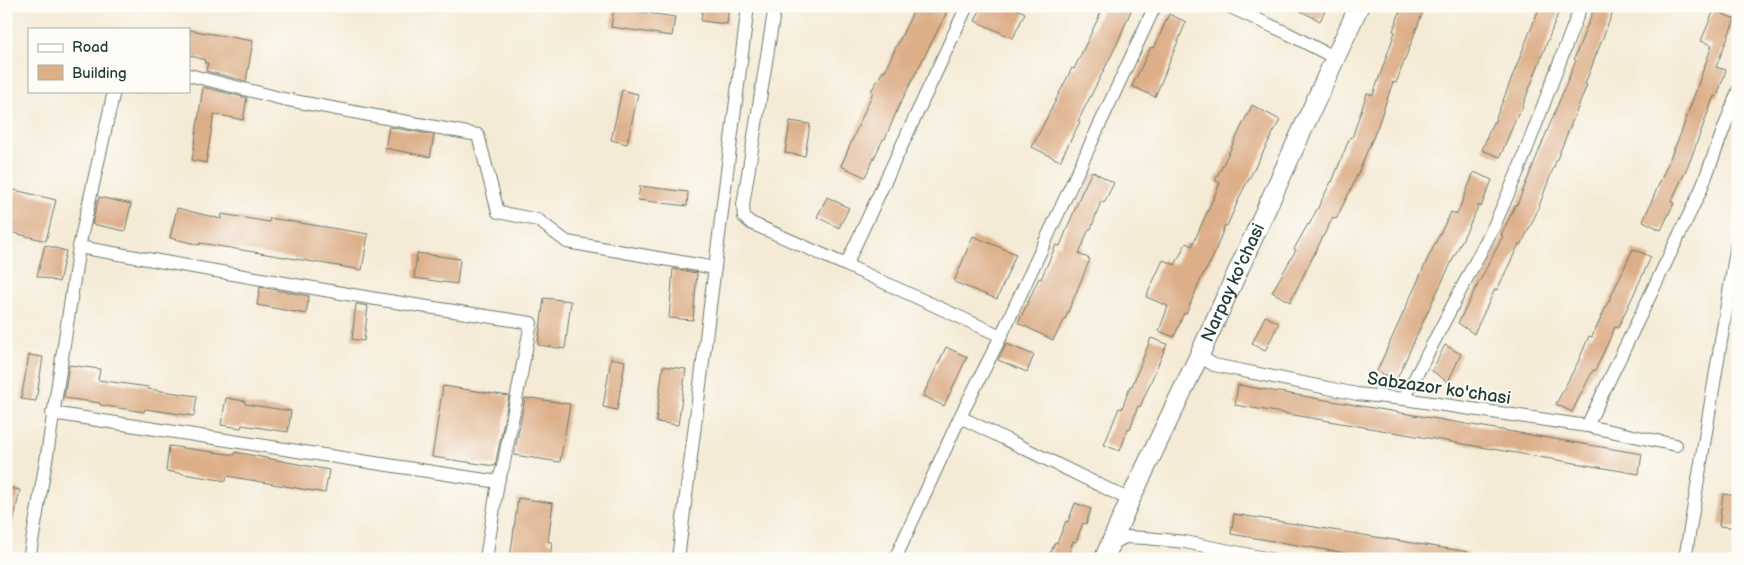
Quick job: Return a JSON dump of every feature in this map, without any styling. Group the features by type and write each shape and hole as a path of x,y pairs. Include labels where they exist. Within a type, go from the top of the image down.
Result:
{"street":[{"path":"678,559 748,6"},
{"path":"775,6 743,205 744,217 750,223 1001,336"},
{"path":"846,265 967,6"},
{"path":"895,559 960,417 1001,336 1155,6"},
{"path":"1228,6 1287,33 1335,58"},
{"name":"Narpay ko'chasi","path":"1107,552 1359,6"},
{"path":"1404,399 1494,226 1582,6"},
{"path":"190,75 283,100 478,135 498,212 538,220 567,242 715,268"},
{"path":"29,559 79,247 114,92"},
{"path":"1587,426 1700,192 1738,92"},
{"path":"1685,559 1738,238"},
{"path":"79,247 376,299 531,323 503,467 498,482 486,559"},
{"name":"Sabzazor ko'chasi","path":"1199,356 1214,365 1357,394 1404,399 1587,426 1676,445"},
{"path":"52,413 498,482"},
{"path":"960,417 1130,500"},
{"path":"1107,552 1125,537 1184,542 1270,559"}],"building":[{"path":"703,6 729,6 727,24 701,21"},
{"path":"916,6 948,6 945,16 865,177 841,166 873,92 871,91 884,72"},
{"path":"982,6 1011,6 1025,13 1013,38 975,21"},
{"path":"1104,6 1133,6 1116,46 1060,161 1032,147 1072,68 1074,69"},
{"path":"1291,6 1327,6 1320,21"},
{"path":"1402,6 1411,6 1423,11 1396,83 1393,82 1377,128 1353,185 1336,219 1333,217 1290,302 1272,292 1332,182 1350,137 1352,138 1367,93 1373,95"},
{"path":"1540,6 1561,6 1520,113 1518,113 1500,157 1482,150"},
{"path":"1595,6 1615,6 1585,84 1587,85 1536,214 1497,290 1495,289 1474,334 1458,323 1517,205 1576,60 1574,59"},
{"path":"614,8 675,17 672,36 611,27"},
{"path":"1714,10 1735,19 1716,67 1726,70 1717,97 1714,96 1690,161 1671,202 1674,203 1661,230 1643,221 1681,133 1712,45 1701,41"},
{"path":"1169,14 1186,22 1155,97 1132,86 1151,47 1154,48"},
{"path":"190,30 253,41 246,81 206,71 208,63 204,63 205,60 190,55"},
{"path":"203,87 247,98 243,120 214,114 206,163 192,160"},
{"path":"622,90 638,94 627,144 611,140"},
{"path":"1252,105 1280,120 1241,194 1227,226 1225,225 1213,257 1204,272 1186,314 1184,313 1174,337 1159,331 1168,306 1146,297 1163,260 1175,265 1186,243 1192,246 1220,183 1215,181"},
{"path":"790,121 810,124 805,156 785,153"},
{"path":"389,127 434,135 430,157 385,148"},
{"path":"1092,171 1114,183 1104,203 1101,201 1079,254 1090,259 1066,317 1053,340 1018,323 1056,245 1060,246"},
{"path":"1474,172 1492,180 1481,207 1479,205 1396,381 1377,371 1429,256 1451,212 1457,214"},
{"path":"640,186 688,192 687,206 638,200"},
{"path":"6,188 56,200 46,241 6,231"},
{"path":"99,197 131,204 125,231 92,224"},
{"path":"827,197 849,208 839,228 817,217"},
{"path":"177,208 221,219 222,214 269,222 270,218 368,234 362,270 200,243 200,245 170,238"},
{"path":"973,236 1016,254 997,299 954,282"},
{"path":"45,245 66,251 59,282 37,276"},
{"path":"1633,249 1651,257 1618,328 1615,327 1595,371 1593,370 1572,412 1556,404 1589,336 1592,337"},
{"path":"417,253 460,259 457,284 414,278"},
{"path":"673,269 697,273 693,320 669,318"},
{"path":"260,287 309,296 306,314 257,305"},
{"path":"544,298 571,301 565,349 538,345"},
{"path":"356,304 368,306 364,341 352,339"},
{"path":"1265,316 1279,323 1265,351 1252,344"},
{"path":"1151,338 1167,344 1140,407 1138,406 1130,429 1128,428 1120,451 1104,445 1119,408 1122,409"},
{"path":"1006,344 1034,355 1027,372 998,360"},
{"path":"1445,345 1461,354 1448,382 1432,371"},
{"path":"946,347 967,357 944,406 923,396"},
{"path":"29,355 43,357 36,401 21,399"},
{"path":"611,358 625,361 617,410 603,407"},
{"path":"69,365 100,369 98,380 197,396 194,416 145,409 144,412 64,398"},
{"path":"663,366 686,369 678,425 656,422"},
{"path":"1238,385 1642,454 1639,474 1235,405"},
{"path":"443,386 509,396 495,466 432,457"},
{"path":"226,398 245,401 245,404 291,411 288,432 242,425 241,428 221,425"},
{"path":"525,398 570,404 560,462 514,455"},
{"path":"169,446 235,455 235,452 329,470 325,493 227,476 226,481 166,471"},
{"path":"6,487 20,490 12,527 6,527"},
{"path":"1723,494 1738,496 1738,528 1719,526"},
{"path":"518,498 553,503 548,542 552,542 550,559 510,559"},
{"path":"1075,503 1091,509 1086,524 1083,523 1076,542 1073,541 1067,559 1048,559 1066,521 1068,522"},
{"path":"1234,514 1468,552 1468,559 1381,559 1231,534"}]}
